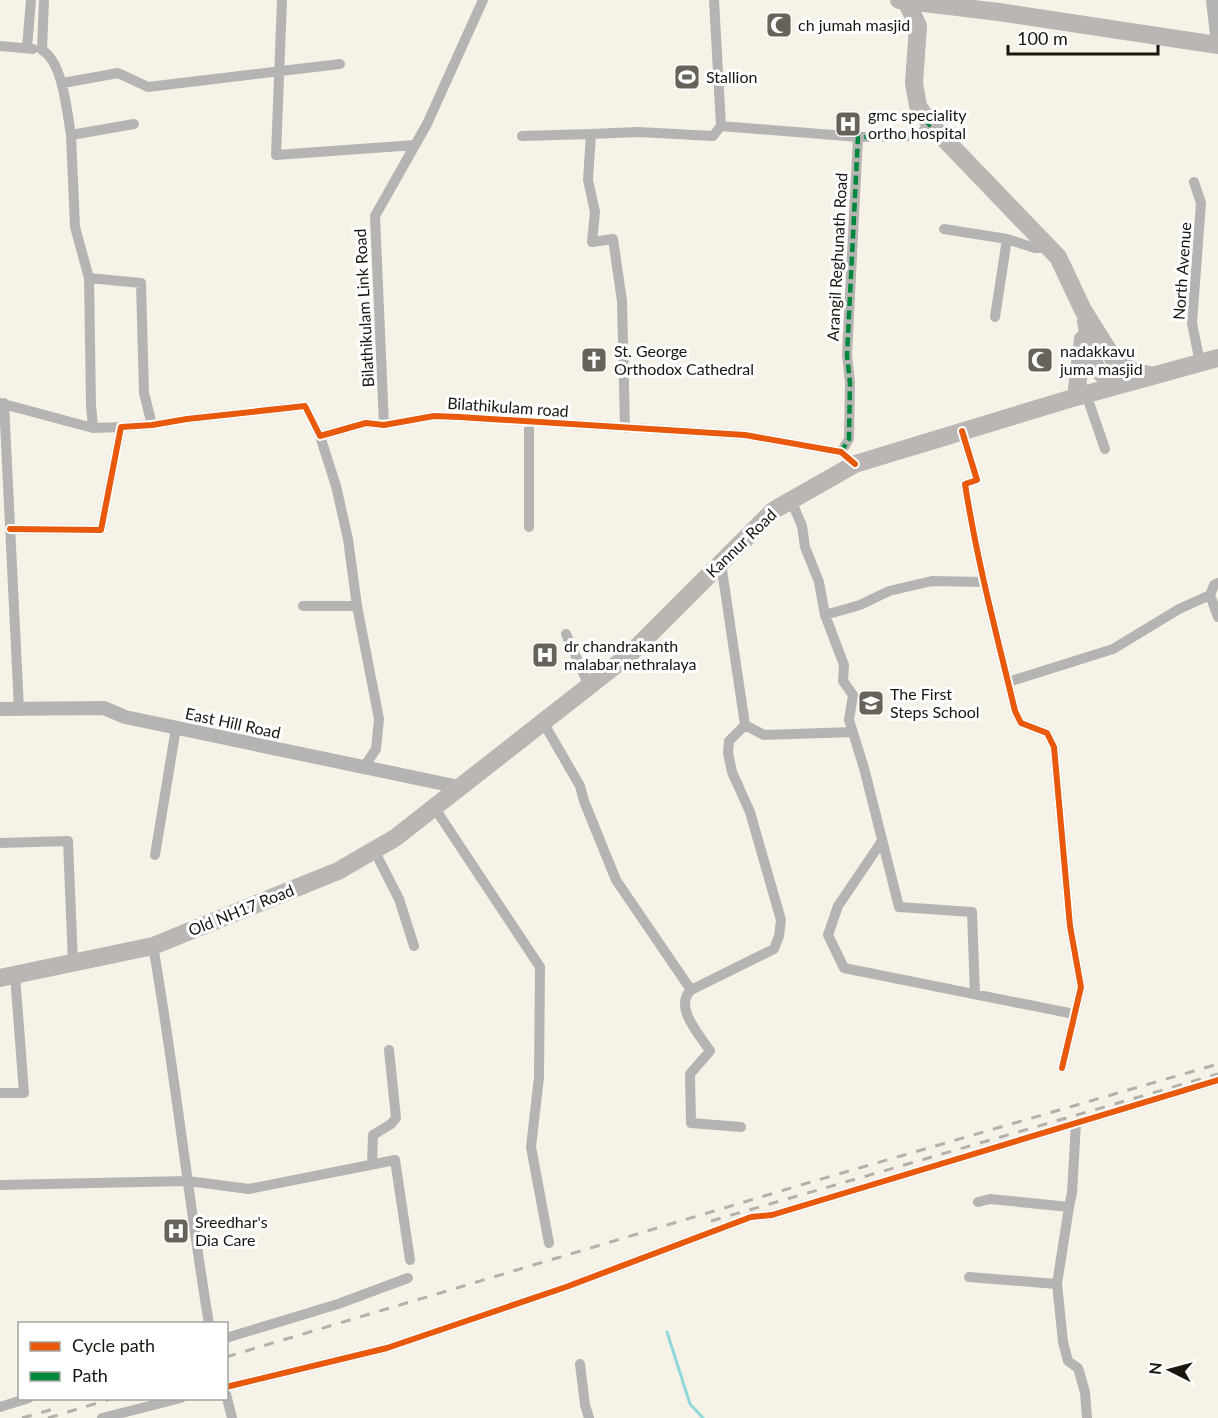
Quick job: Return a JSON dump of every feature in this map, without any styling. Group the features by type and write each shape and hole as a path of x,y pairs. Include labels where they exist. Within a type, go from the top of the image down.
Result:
{"main road":[{"path":"1144,378 1109,378 1098,370 1090,350 1083,310 1058,257 930,124 918,106 914,83 918,26 910,1 1218,44"},
{"path":"918,26 928,12 943,5"},
{"path":"1081,395 1083,310"},
{"name":"Kannur Road","path":"459,787 630,654 774,510 848,458 962,431 1081,395 1213,362"},
{"name":"Old NH17 Road","path":"7,977 153,946 338,871 395,838 459,787"}],"street":[{"path":"27,48 31,0"},
{"path":"42,50 44,0"},
{"path":"282,0 276,155 415,145"},
{"name":"Bilathikulam Link Road","path":"384,425 375,216 427,124 483,0"},
{"path":"522,136 638,132 713,136 721,126 714,0"},
{"path":"1213,0 1218,44"},
{"path":"0,46 42,50 48,53 63,83 71,135 75,227 89,278 93,428"},
{"path":"63,83 118,73 148,87 340,64"},
{"path":"71,135 134,124"},
{"path":"721,126 858,137 918,136 930,124"},
{"path":"591,134 588,180 595,212 592,242 613,239 622,301 625,428"},
{"name":"Arangil Reghunath Road","path":"848,458 850,390 848,355 858,137"},
{"name":"North Avenue","path":"1194,182 1201,203 1192,323 1213,362"},
{"path":"944,229 1007,239 1035,248 1040,248 1045,243"},
{"path":"995,317 1007,239"},
{"path":"89,278 141,283 144,393 152,425"},
{"path":"1081,395 1105,448"},
{"path":"20,709 10,529 4,501 2,403 27,412 93,428 152,425 305,406 320,436 336,486 348,539 357,606 379,719 376,749 364,767"},
{"name":"Bilathikulam road","path":"320,436 366,423 384,425 434,416 745,435 848,458"},
{"path":"529,422 529,527"},
{"path":"10,529 101,530 121,427"},
{"path":"962,431 977,480 965,484 984,582 1015,711 1021,723 1047,733 1054,747 1070,926 1080,987 1062,1068"},
{"path":"791,500 802,526 805,547 819,582 825,615 844,664 843,681 853,694 849,720 899,907 972,912 975,994"},
{"path":"721,562 745,725"},
{"path":"825,615 860,605 889,591 932,581 984,582"},
{"path":"1218,583 1214,585 1210,595 1218,617"},
{"path":"1008,682 1113,649 1179,609 1210,595"},
{"path":"303,606 357,606"},
{"path":"566,634 589,686"},
{"name":"East Hill Road","path":"0,709 104,708 125,717 459,787"},
{"path":"543,722 580,786 616,880 691,990"},
{"path":"745,725 764,735 853,732"},
{"path":"741,1127 691,1123 690,1074 710,1051 687,1015 684,998 691,990 774,949 779,936 781,920 750,812 732,772 728,753 729,741 745,725"},
{"path":"155,855 176,728"},
{"path":"434,807 540,967 539,1077 531,1147 549,1243"},
{"path":"0,843 68,841 73,963"},
{"path":"882,841 838,906 828,935 844,968 1074,1014"},
{"path":"374,850 399,899 414,946"},
{"path":"153,946 209,1322"},
{"path":"0,1093 24,1094 7,977"},
{"path":"372,1164 374,1136 396,1118 389,1050"},
{"path":"228,1387 387,1348 566,1287 751,1217 772,1215 1218,1080"},
{"path":"1076,1123 1072,1193 1058,1284 1068,1361 1078,1368 1085,1392 1087,1418"},
{"path":"0,1185 188,1181 249,1189 395,1160 410,1260"},
{"path":"978,1202 990,1199 1069,1207"},
{"path":"969,1277 1058,1284"},
{"path":"228,1337 338,1304 408,1278"},
{"path":"580,1364 589,1418"},
{"path":"0,1407 22,1400"},
{"path":"102,1418 173,1400"},
{"path":"227,1400 231,1418"}],"waterway":[{"path":"667,1332 690,1404 703,1418"}],"railway":[{"path":"228,1356 811,1182 1218,1064"},
{"path":"711,1221 1218,1074"},
{"path":"48,1418 107,1400"},
{"path":"22,1418 57,1408"}],"marked path":[{"path":"841,452 849,439 850,383 847,355 858,137 918,136 930,124"}],"cycle path":[{"path":"10,529 101,530 121,427 305,406 320,436 366,423 384,425 434,416 459,417 745,435 841,452 855,464"},
{"path":"962,431 977,480 965,484 975,541 1015,711 1021,723 1047,733 1054,747 1070,926 1081,987 1062,1068"},
{"path":"228,1387 387,1348 566,1287 751,1217 772,1215 1218,1080"}],"place":[{"name":"ch jumah masjid","path":"779,25"},
{"name":"Stallion","path":"687,77"},
{"name":"gmc speciality ortho hospital","path":"848,124"},
{"name":"St. George Orthodox Cathedral","path":"594,360"},
{"name":"nadakkavu juma masjid","path":"1040,360"},
{"name":"dr chandrakanth malabar nethralaya","path":"545,655"},
{"name":"The First Steps School","path":"871,703"},
{"name":"Sreedhar's Dia Care","path":"176,1231"}]}
